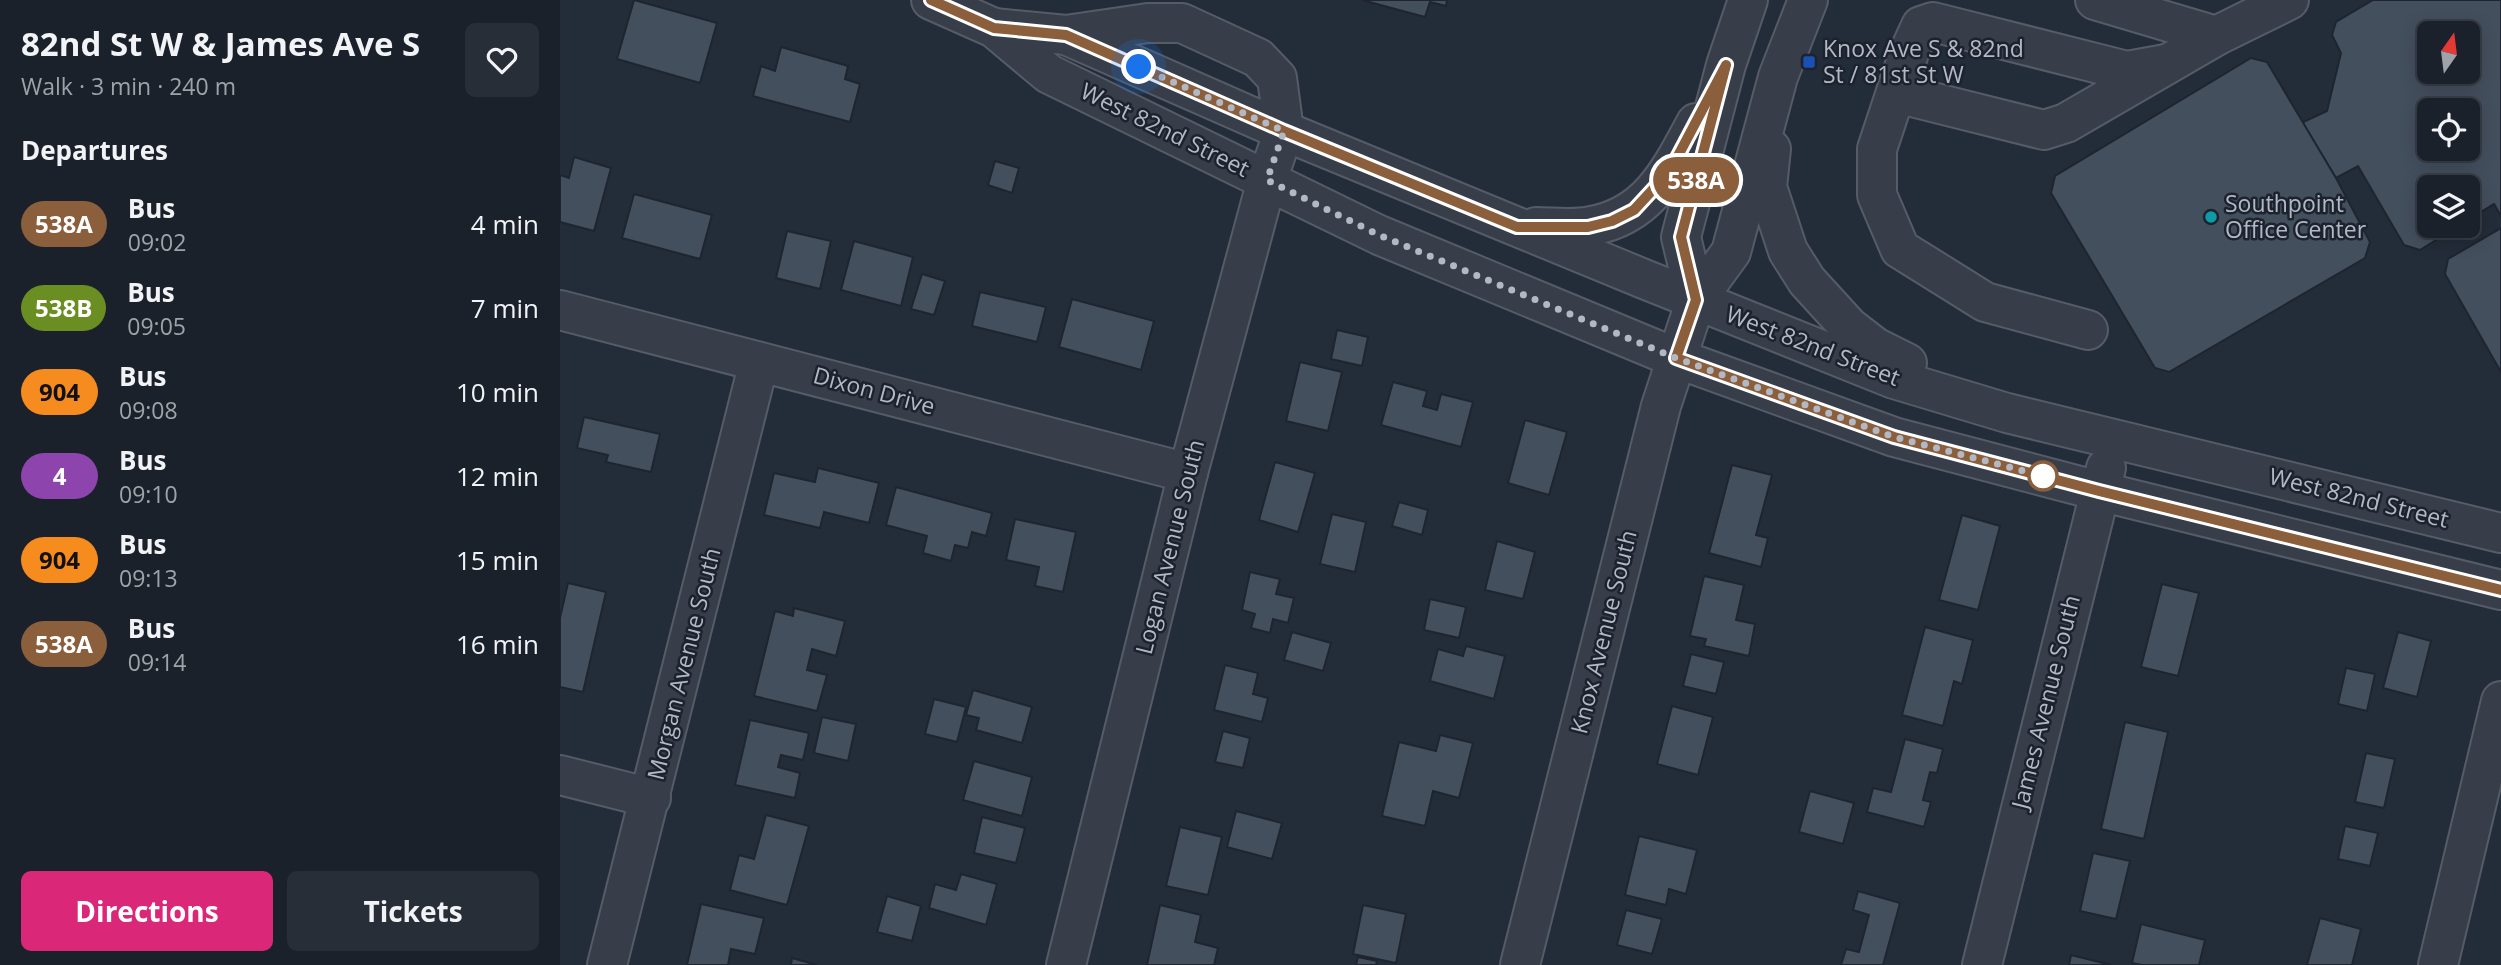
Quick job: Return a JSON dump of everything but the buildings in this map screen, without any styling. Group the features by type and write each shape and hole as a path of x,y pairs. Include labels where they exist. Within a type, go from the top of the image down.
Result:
{"street":[{"name":"West 82nd Street","path":"931,0 994,28 1049,74 1379,235 1676,358 1894,437 2099,491 2501,590"},
{"path":"1696,300 1681,237 1726,65 1748,0"},
{"name":"Knox Avenue South","path":"1520,965 1661,405 1696,300 1731,252 1778,78 1808,0"},
{"path":"2095,0 2216,36"},
{"path":"1896,93 2044,130 2066,123 2216,36 2289,0"},
{"path":"2088,330 1985,302 1900,249 1877,195 1877,149 1910,50 1921,26 1933,22 2127,71 2166,64"},
{"path":"1066,35 1149,23 1182,23 1258,58 1277,78 1284,131"},
{"name":"West 82nd Street","path":"994,28 1066,35 1284,131 1894,379 2007,413 2500,534"},
{"path":"1517,227 1588,227 1612,221 1634,210 1670,171 1726,65"},
{"path":"1778,78 1767,187 1788,251 1807,281 1849,327 1875,348 2007,413"},
{"name":"Logan Avenue South","path":"1066,965 1188,472 1267,180 1284,131"},
{"name":"Dixon Drive","path":"560,310 1188,472"},
{"name":"Morgan Avenue South","path":"607,965 760,362"},
{"name":"James Avenue South","path":"1982,965 2099,491 2115,440"},
{"path":"2438,965 2493,773 2501,701"},
{"path":"560,775 651,798"}],"bus line":[{"name":"538A","path":"931,0 994,28 1066,35 1284,131 1517,227 1588,227 1612,221 1634,210 1670,171 1726,65 1681,237 1696,300 1676,358 1894,437 2099,491 2501,590"}],"place":[{"name":"Knox Ave S & 82nd St / 81st St W","path":"1809,62"},
{"name":"Southpoint Office Center","path":"2211,217"}],"route":[{"path":"1139,67 1284,131 1267,180 1379,235 1698,366 1894,437 2047,477 2043,476"}]}
